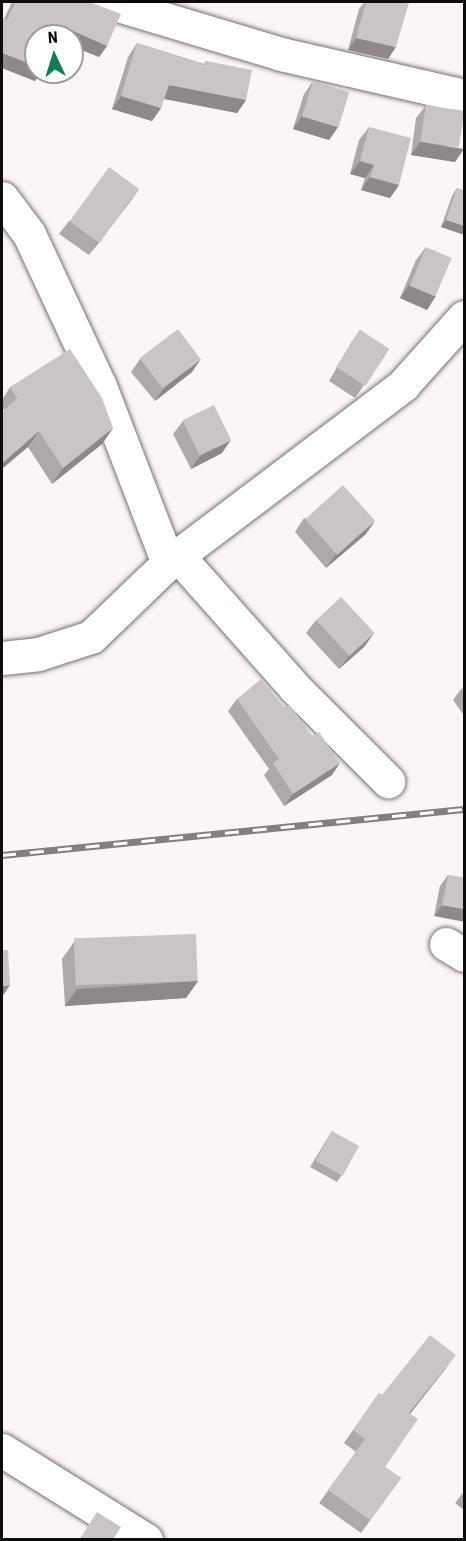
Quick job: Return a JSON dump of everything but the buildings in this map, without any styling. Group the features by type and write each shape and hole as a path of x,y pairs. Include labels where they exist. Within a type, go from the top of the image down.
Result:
{"street":[{"path":"108,2 281,54 465,96"},
{"path":"2,198 29,234 100,386 173,559 295,688 388,781"},
{"path":"2,658 38,654 91,637 132,601 173,559 403,385 465,317"},
{"path":"2,1450 146,1539"}],"railway":[{"path":"2,855 464,809"}]}
